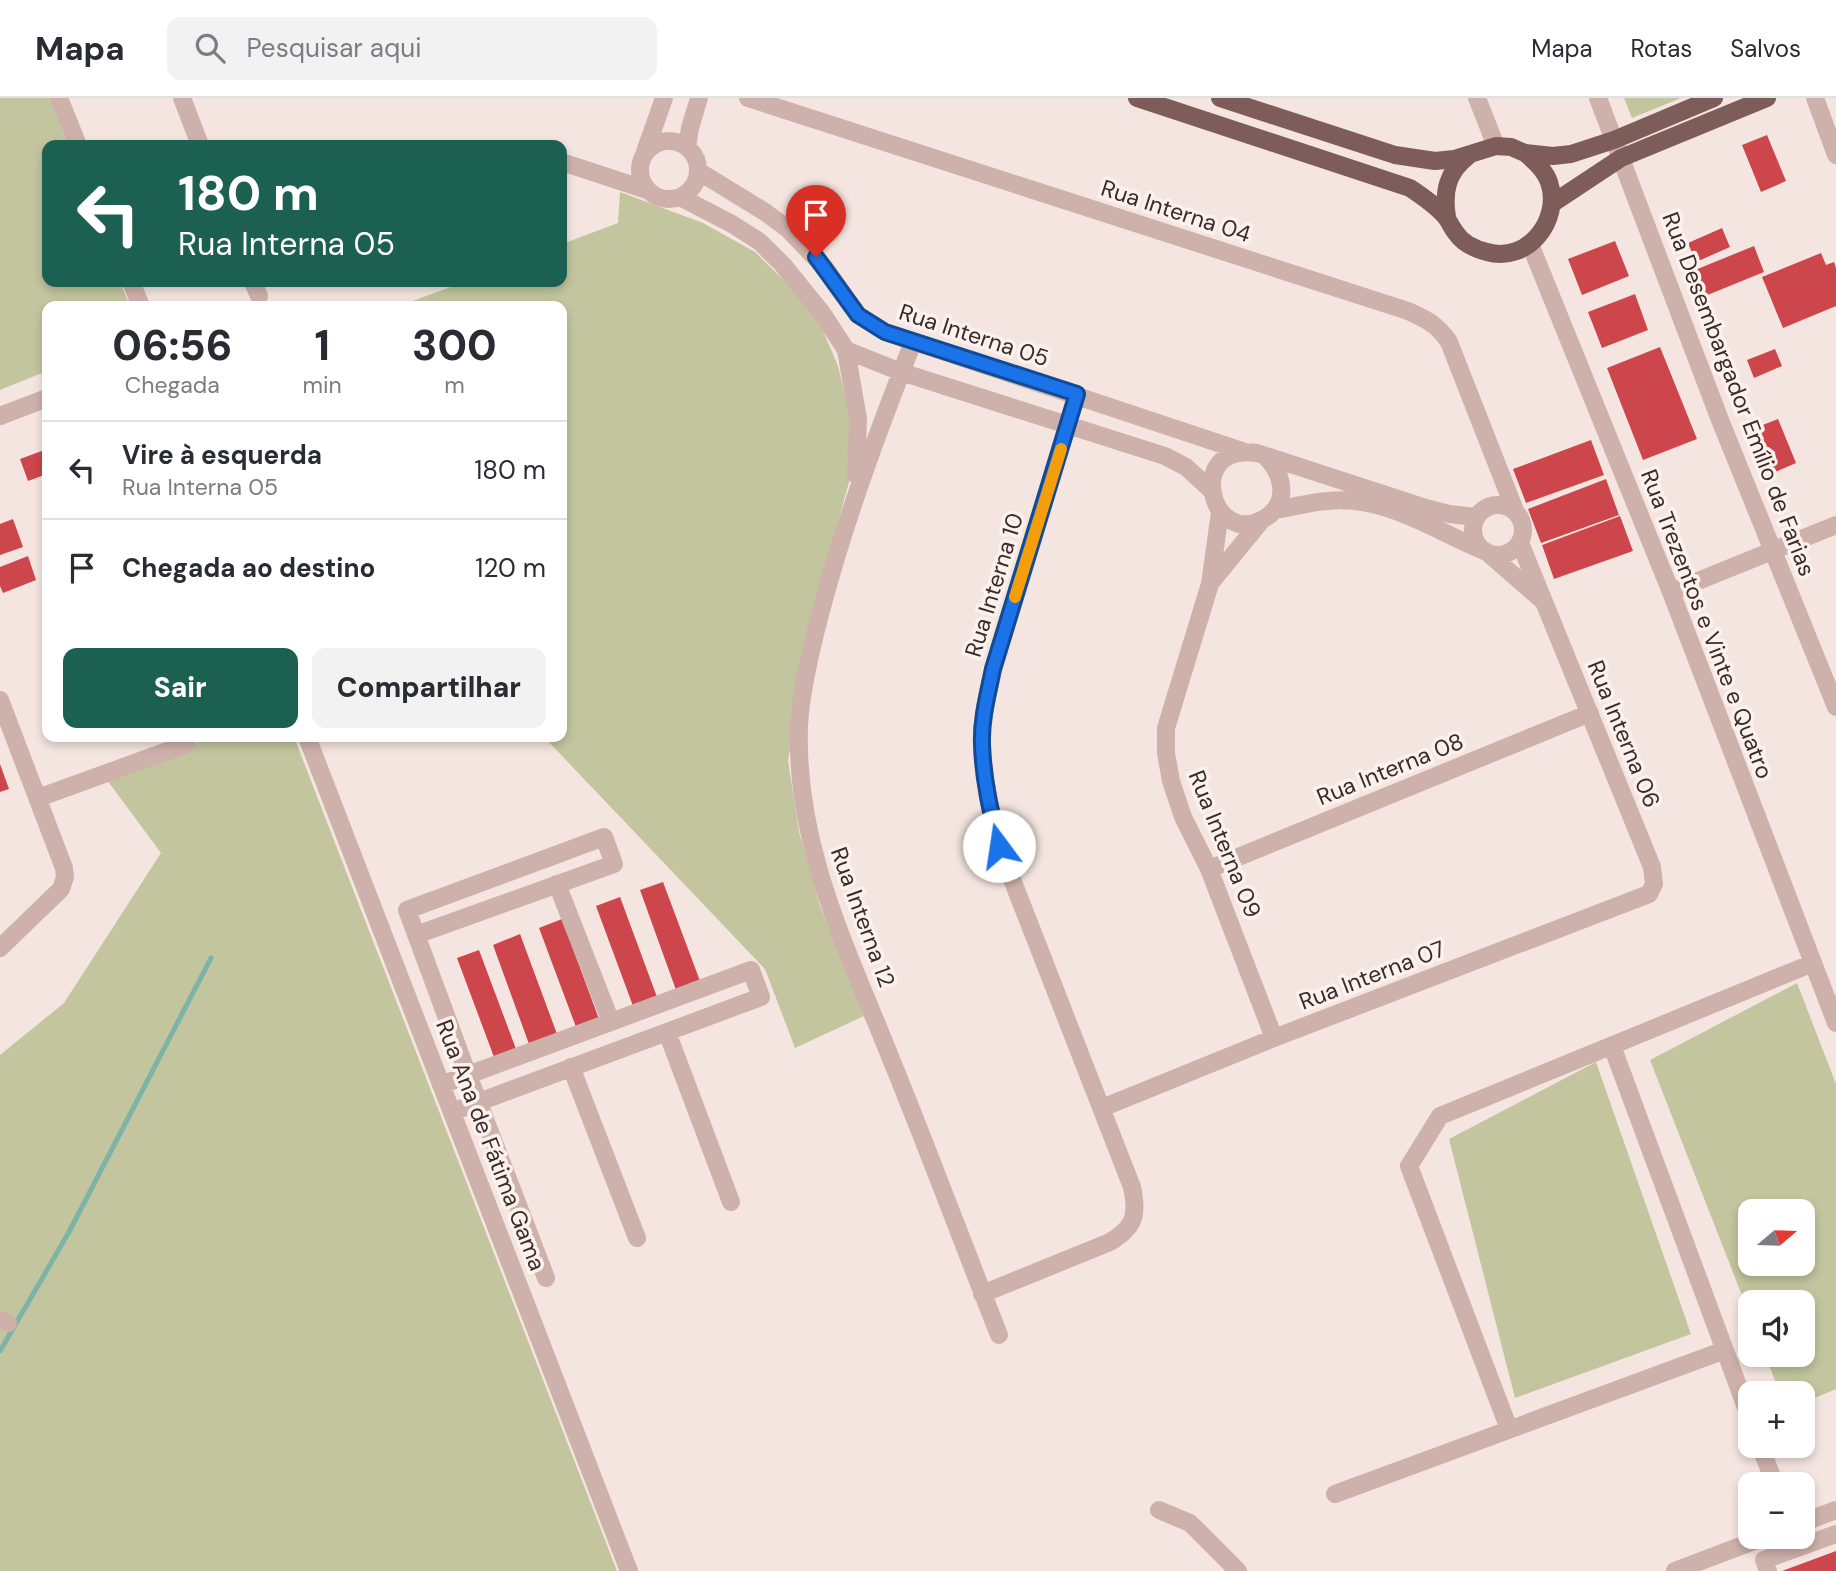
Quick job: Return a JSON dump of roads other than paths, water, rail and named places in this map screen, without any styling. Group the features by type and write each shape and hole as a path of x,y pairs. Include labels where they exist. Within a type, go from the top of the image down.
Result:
{"main road":[{"path":"1137,98 1410,188 1447,217 1457,235 1472,248 1492,254 1511,253 1530,244 1542,232 1553,204 1549,182 1539,166 1525,153"},
{"path":"1220,98 1404,158 1435,161 1454,159 1496,146 1553,156 1571,154 1614,140 1714,98"},
{"path":"1553,204 1621,158 1767,98"},
{"path":"1447,217 1444,199 1448,180 1458,164 1473,152"}],"street":[{"path":"59,98 76,140"},
{"path":"183,98 198,140"},
{"path":"647,190 640,178 639,165 664,98"},
{"path":"687,147 699,98"},
{"name":"Rua Interna 04","path":"748,98 1408,311 1428,320 1443,332 1449,342 1517,513"},
{"path":"1477,98 1496,146"},
{"name":"Rua Desembargador Emílio de Farias","path":"1598,98 1720,420 1836,707"},
{"path":"1815,98 1836,155"},
{"path":"645,152 653,144 665,141 677,142 687,147 697,162 698,171 692,187 680,197"},
{"path":"567,164 647,190 662,198 680,197 760,242 783,265 822,313 846,350 901,372 1165,456 1186,467 1211,490"},
{"name":"Rua Interna 05","path":"698,171 765,212 797,238 825,268 858,315 885,332 1245,452"},
{"name":"Rua Trezentos e Vinte e Quatro","path":"1530,244 1671,592 1813,963 1831,997 1836,1023"},
{"name":"Rua Interna 12","path":"913,342 853,499 812,645 799,725 802,803 814,859 833,919 890,1055 999,1335"},
{"name":"Rua Interna 12","path":"846,350 858,419 853,499"},
{"name":"Rua Interna 10","path":"982,1294 1110,1242 1125,1233 1135,1213 1132,1187 999,846 989,807 982,743 985,706 993,669 1077,394"},
{"path":"0,416 42,400"},
{"path":"1245,452 1267,458 1437,511 1480,513 1496,505 1507,506 1517,513 1522,523 1520,543 1512,551 1502,555 1485,551 1397,511 1358,502 1330,500 1241,523 1230,520 1220,512 1213,501 1212,479 1216,468 1234,454 1245,452"},
{"path":"1267,458 1280,477 1282,488 1268,515"},
{"path":"1485,551 1475,540 1473,528 1499,470"},
{"name":"Rua Interna 09","path":"1220,512 1210,584 1166,728 1166,753 1171,781 1183,817 1209,869 1274,1038"},
{"name":"Rua Interna 09","path":"1210,584 1268,515"},
{"path":"1671,592 1836,525"},
{"name":"Rua Interna 06","path":"1520,543 1652,867 1654,884"},
{"name":"Rua Interna 06","path":"1485,551 1545,603"},
{"path":"0,700 64,868 64,884 0,948"},
{"name":"Rua Interna 08","path":"1209,869 1590,713"},
{"path":"38,798 184,745 186,742"},
{"name":"Rua Ana de Fátima Gama","path":"309,742 629,1571"},
{"path":"416,935 614,864 604,837 407,910 416,935 468,1074 478,1102 546,1279"},
{"path":"557,884 611,1022"},
{"name":"Rua Interna 07","path":"1102,1108 1274,1038 1642,898 1649,894 1654,884"},
{"path":"1509,1429 1409,1166 1440,1116 1813,963"},
{"path":"441,1085 751,970 761,997 452,1112"},
{"path":"667,1031 731,1202"},
{"path":"1612,1045 1738,1385"},
{"path":"571,1068 637,1238"},
{"path":"1335,1493 1725,1350"},
{"path":"1159,1510 1190,1523 1238,1571"},
{"path":"1815,1518 1836,1510"},
{"path":"1766,1566 1836,1534"},
{"path":"1675,1571 1738,1547"}],"waterway":[{"path":"0,1351 69,1232 211,958"}]}
